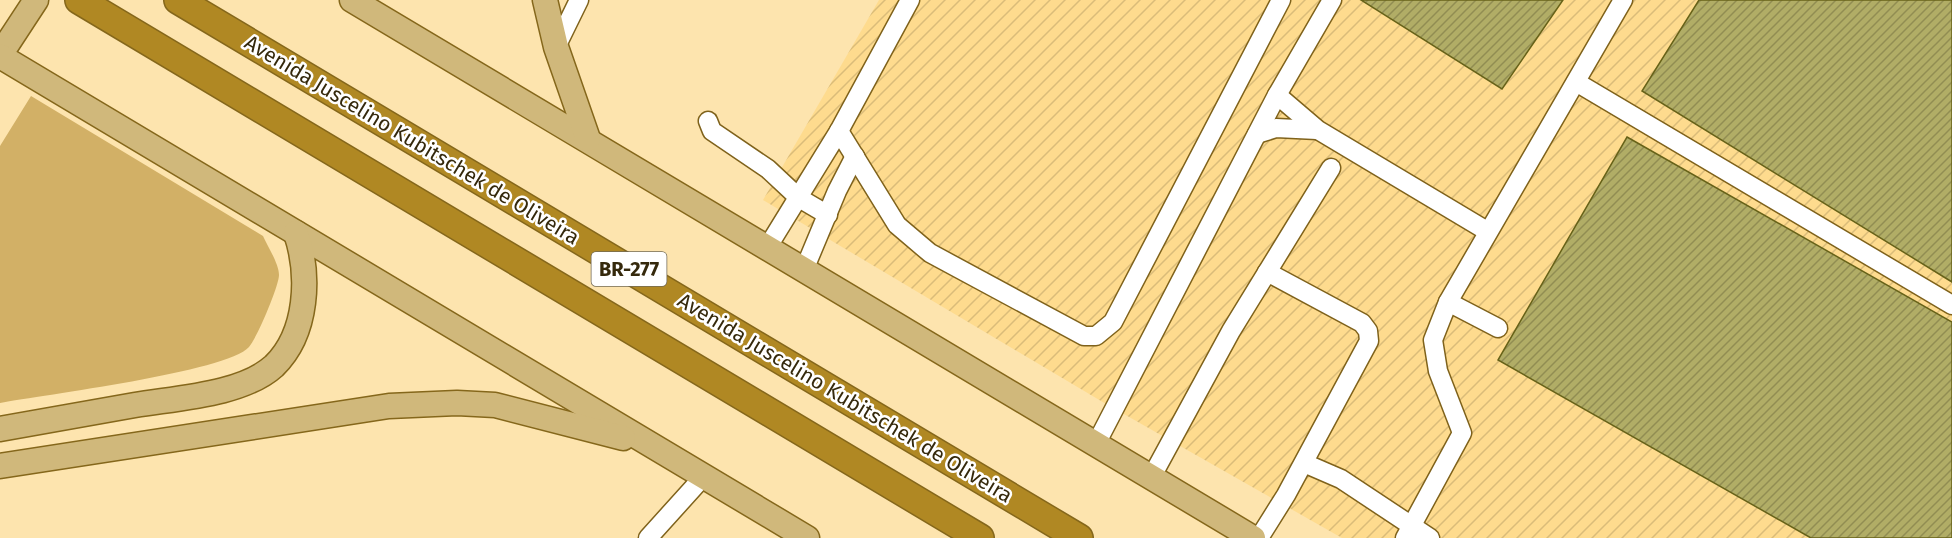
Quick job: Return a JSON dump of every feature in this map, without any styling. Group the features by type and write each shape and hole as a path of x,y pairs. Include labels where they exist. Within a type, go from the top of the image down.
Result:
{"highway":[{"name":"BR-277","path":"79,0 980,538"},
{"name":"Avenida Juscelino Kubitschek de Oliveira","path":"178,0 1079,538"}],"main road":[{"path":"36,0 0,55 807,538"},
{"path":"352,0 1253,538"},
{"path":"545,0 556,46 588,140"},
{"path":"0,429 220,390 256,378 273,366 292,339 300,317 304,279 302,252 296,233"},
{"path":"304,279 322,267 344,262"},
{"path":"0,466 389,406 422,403 495,405 529,412 657,448"}],"lane":[{"path":"556,46 579,0"},
{"path":"767,248 839,131 910,0"},
{"path":"839,131 897,225 930,253 1084,336 1096,336 1113,322 1281,0"},
{"path":"1096,444 1277,95 1332,0"},
{"path":"1409,532 1462,433 1438,371 1433,340 1448,302 1487,231 1623,0"},
{"path":"1576,82 1952,305"},
{"path":"1277,95 1318,130 1487,231"},
{"path":"708,121 712,130 768,169 799,198 828,215"},
{"path":"1257,134 1276,128 1318,130"},
{"path":"804,270 855,156"},
{"path":"1151,478 1267,272 1331,168"},
{"path":"1259,538 1304,463 1369,341 1368,332 1362,323 1267,272"},
{"path":"1448,302 1498,328"},
{"path":"1304,463 1341,479 1409,532 1430,538"},
{"path":"648,538 704,476"}],"shaded area":[{"path":"879,0 1952,0 1952,538 1342,538 1101,401 763,200"},
{"path":"31,96 263,236 279,275 267,312 249,347 234,356 172,374 0,403 0,146"}],"building":[{"path":"1361,0 1563,0 1502,89"},
{"path":"1699,0 1952,0 1952,282 1642,91"},
{"path":"1627,137 1952,322 1952,538 1811,538 1498,360"}]}
